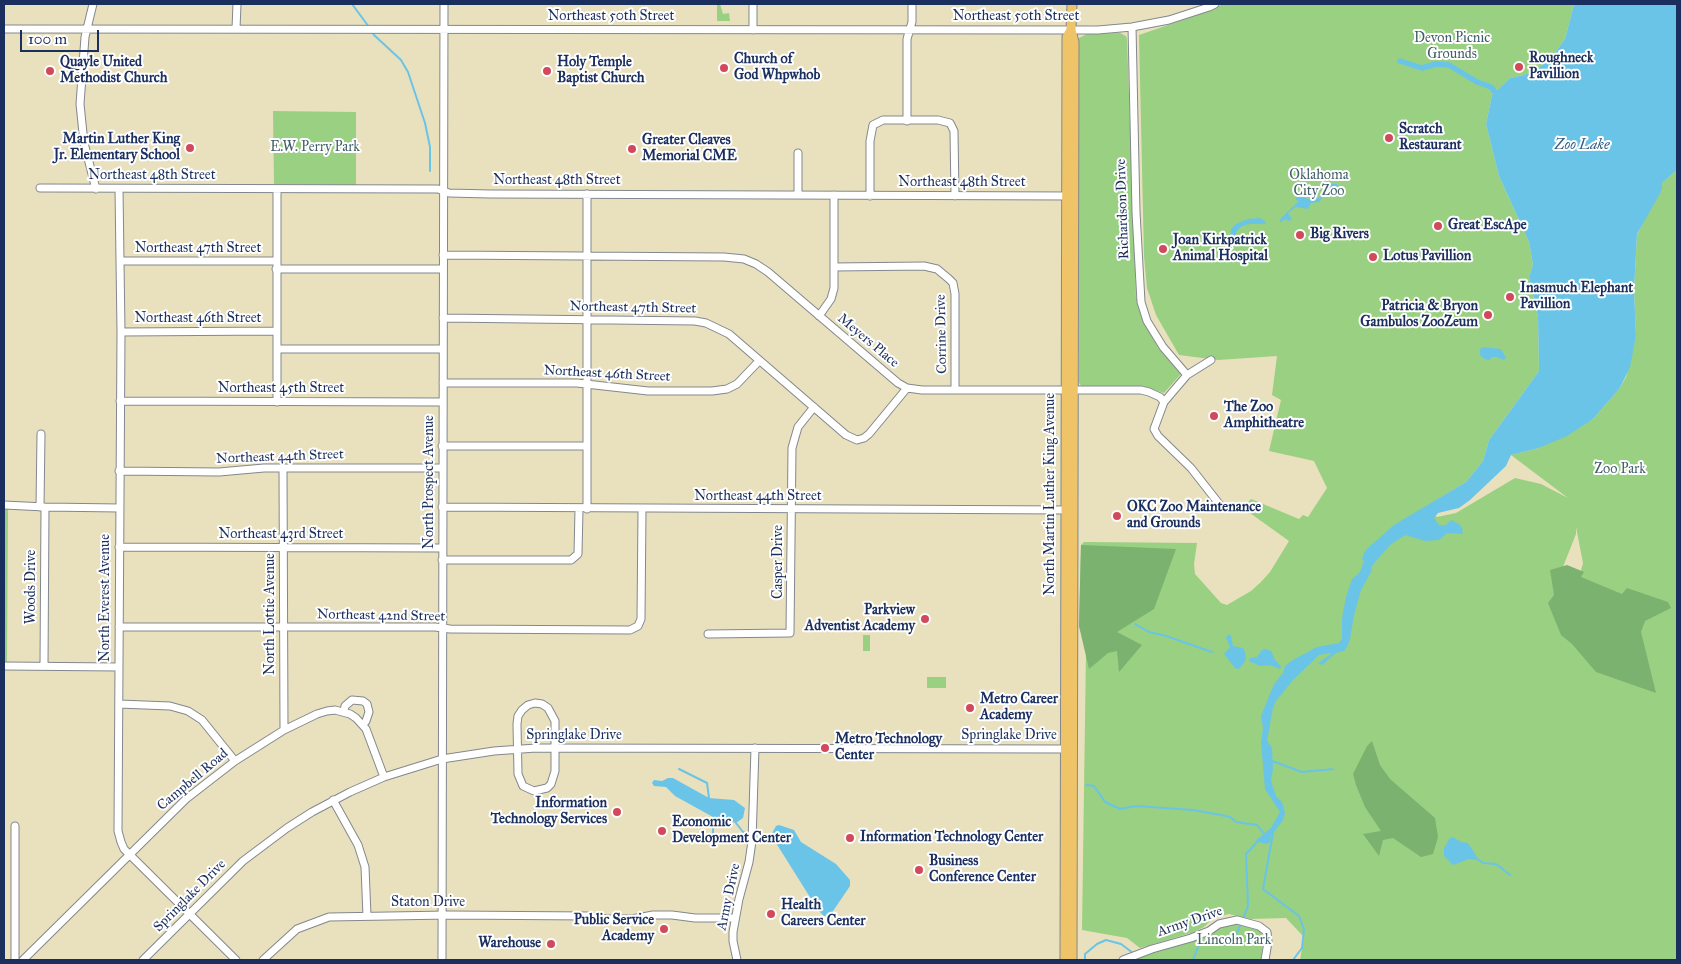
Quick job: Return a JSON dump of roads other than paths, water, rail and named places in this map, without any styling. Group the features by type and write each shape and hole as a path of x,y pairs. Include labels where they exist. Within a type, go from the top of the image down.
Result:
{"main road":[{"name":"North Martin Luther King Avenue","path":"1072,4 1071,30 1074,37 1069,510 1069,749 1072,960"},
{"name":"North Martin Luther King Avenue","path":"1065,960 1069,749"}],"street":[{"path":"93,4 86,29 80,117 85,150 96,189"},
{"path":"236,4 236,29"},
{"name":"North Prospect Avenue","path":"442,960 444,4"},
{"path":"753,4 753,30"},
{"path":"907,121 907,39 912,22 912,4"},
{"name":"Northeast 50th Street","path":"4,29 1071,30 1132,28 1170,20 1215,4"},
{"name":"Richardson Drive","path":"1132,28 1136,202 1141,302 1147,321 1163,346 1187,375"},
{"path":"870,196 870,141 873,125 884,120 946,121 951,124 955,138 954,196"},
{"path":"798,153 798,195"},
{"name":"Northeast 48th Street","path":"40,188 438,189 449,192 482,194 1071,196"},
{"path":"277,188 276,331 278,402"},
{"name":"North Everest Avenue","path":"119,189 118,831 121,842 130,854 236,960"},
{"path":"442,560 556,562 571,560 578,554 587,446 587,194"},
{"path":"819,316 828,305 833,294 834,195"},
{"name":"Meyers Place","path":"443,255 724,257 744,259 768,272 898,383 908,388 922,390 1141,390 1160,397 1164,402"},
{"name":"Northeast 47th Street","path":"120,261 443,269"},
{"name":"Corrine Drive","path":"834,267 924,266 936,269 949,278 953,284 955,294 955,390"},
{"name":"Northeast 47th Street","path":"443,318 695,321 706,323 730,334 846,435 857,440 861,440 869,434 908,388"},
{"name":"Northeast 46th Street","path":"120,332 276,331"},
{"path":"277,349 442,349"},
{"path":"1211,360 1187,375 1164,402 1154,429 1158,436 1191,468 1220,506"},
{"name":"Northeast 46th Street","path":"443,383 587,384 648,391 727,389 738,384 759,361"},
{"name":"Northeast 45th Street","path":"120,401 442,402"},
{"name":"Casper Drive","path":"708,634 790,634 792,448 798,427 814,407"},
{"name":"Woods Drive","path":"41,434 44,666"},
{"path":"442,446 587,446"},
{"name":"Northeast 44th Street","path":"119,470 229,472 253,468 442,468"},
{"name":"North Lottie Avenue","path":"283,468 284,730"},
{"path":"4,505 15,507 119,508"},
{"name":"Northeast 44th Street","path":"442,508 1069,510"},
{"name":"Northeast 42nd Street","path":"118,627 635,629 640,623 642,510"},
{"name":"Northeast 43rd Street","path":"119,547 442,548"},
{"path":"4,666 119,667"},
{"path":"363,725 369,712 366,704 363,701 352,700 345,706 344,712 356,718 363,725 384,777"},
{"path":"119,704 170,706 188,711 202,720 235,761"},
{"path":"542,704 552,713 555,720 555,771 552,784 547,788 534,791 528,790 520,781 518,774 517,748 518,716 528,705 542,704"},
{"name":"Campbell Road","path":"23,960 186,799 235,761 284,730 316,714 327,711 344,712"},
{"name":"Springlake Drive","path":"143,960 256,850 295,822 333,800 384,777 442,759 494,750 555,747 1069,749"},
{"name":"Army Drive","path":"737,960 733,941 735,918 752,843 755,748"},
{"path":"333,800 358,845 365,867 367,916"},
{"path":"15,960 16,826"},
{"name":"Staton Drive","path":"263,960 288,935 304,925 329,917 442,915 590,916 607,919 632,919 653,915 672,915 695,918 735,918"},
{"name":"Army Drive","path":"1123,960 1191,938 1219,924 1237,920 1259,926 1267,932 1268,942 1265,960"}],"water":[{"name":"Zoo Lake","path":"1574,4 1677,4 1677,170 1662,183 1662,190 1637,234 1634,290 1636,336 1630,367 1620,388 1593,419 1567,436 1539,448 1511,455 1506,466 1470,500 1459,508 1438,513 1434,518 1439,525 1446,525 1451,520 1459,524 1463,534 1447,533 1439,540 1425,541 1405,535 1390,545 1371,567 1372,570 1361,590 1347,647 1344,651 1336,653 1322,665 1318,663 1331,653 1319,655 1293,680 1276,701 1273,708 1267,741 1272,749 1273,769 1271,781 1276,796 1282,802 1285,813 1283,820 1271,836 1270,842 1266,844 1255,841 1271,828 1280,812 1265,789 1261,742 1263,728 1261,716 1274,684 1283,673 1285,666 1291,661 1317,647 1339,643 1342,639 1342,618 1346,597 1352,579 1360,572 1364,561 1362,559 1364,553 1394,525 1466,482 1483,461 1489,440 1539,371 1538,317 1529,277 1533,265 1529,242 1499,176 1486,124 1492,95 1510,78 1536,70 1551,58 1565,39"},
{"path":"1331,184 1337,184 1338,189 1328,190 1319,202 1311,203 1308,209 1296,207 1288,213 1292,219 1289,221 1285,219 1279,223 1281,218 1299,201 1296,200 1296,197 1319,198"},
{"path":"1260,218 1266,222 1265,224 1242,226 1237,230 1234,239 1230,239 1231,229 1236,224 1248,219"},
{"path":"1483,347 1501,349 1506,358 1504,360 1496,357 1492,357 1489,360 1484,359 1480,355 1480,349"},
{"path":"1229,634 1233,646 1243,648 1245,652 1246,660 1239,669 1235,668 1224,654 1230,647 1226,638"},
{"path":"1262,650 1271,651 1275,660 1281,666 1280,669 1270,665 1260,666 1249,661 1250,658 1257,657"},
{"path":"673,778 709,798 734,800 745,808 743,818 736,823 713,817 675,796 666,787 654,786 652,783 654,780 662,781"},
{"path":"779,825 794,830 801,842 836,864 850,880 850,886 829,917 824,916 818,910 771,835 776,826"},
{"path":"1453,837 1461,842 1468,843 1477,857 1476,860 1469,859 1453,865 1444,856 1444,848 1450,838"}],"waterway":[{"path":"352,4 369,27"},
{"path":"371,31 401,60 408,72 425,123 430,147 430,171"},
{"path":"1400,61 1422,68 1436,64 1449,65 1477,82 1491,87 1495,92"},
{"path":"1135,624 1149,632 1212,652"},
{"path":"1272,761 1302,772 1333,769"},
{"path":"679,769 707,783 709,798"},
{"path":"1086,785 1094,786 1105,802 1120,809 1136,806 1193,810 1221,815 1230,817 1236,822 1257,825 1265,835"},
{"path":"713,817 713,839"},
{"path":"736,823 743,832 751,832"},
{"path":"1273,833 1263,889 1299,916 1304,929 1302,948 1293,960"},
{"path":"1243,919 1248,906 1246,854 1259,840"},
{"path":"1476,858 1483,863 1496,864 1510,875"},
{"path":"1193,960 1200,942 1228,942 1238,931 1241,923"},
{"path":"1085,960 1085,954 1097,944 1106,940 1121,944 1133,953"}],"place":[{"name":"Roughneck Pavillion","path":"1519,67"},
{"name":"Church of God Whpwhob","path":"724,68"},
{"name":"Quayle United Methodist Church","path":"50,71"},
{"name":"Holy Temple Baptist Church","path":"547,71"},
{"name":"Scratch Restaurant","path":"1389,138"},
{"name":"Martin Luther King Jr. Elementary School","path":"190,148"},
{"name":"Greater Cleaves Memorial CME","path":"632,149"},
{"name":"Great EscApe","path":"1438,226"},
{"name":"Big Rivers","path":"1300,235"},
{"name":"Joan Kirkpatrick Animal Hospital","path":"1163,249"},
{"name":"Lotus Pavillion","path":"1373,257"},
{"name":"Inasmuch Elephant Pavillion","path":"1510,297"},
{"name":"Patricia & Bryon Gambulos ZooZeum","path":"1488,315"},
{"name":"The Zoo Amphitheatre","path":"1214,416"},
{"name":"OKC Zoo Maintenance and Grounds","path":"1117,516"},
{"name":"Parkview Adventist Academy","path":"925,619"},
{"name":"Metro Career Academy","path":"970,708"},
{"name":"Metro Technology Center","path":"825,748"},
{"name":"Information Technology Services","path":"617,812"},
{"name":"Economic Development Center","path":"662,831"},
{"name":"Information Technology Center","path":"850,838"},
{"name":"Business Conference Center","path":"919,870"},
{"name":"Health Careers Center","path":"771,914"},
{"name":"Public Service Academy","path":"664,929"},
{"name":"Warehouse","path":"551,944"}],"park label":[{"name":"Devon Picnic Grounds","path":"1452,48"},
{"name":"E.W. Perry Park","path":"315,148"},
{"name":"Oklahoma City Zoo","path":"1319,184"},
{"name":"Zoo Park","path":"1620,470"},
{"name":"Lincoln Park","path":"1234,941"}]}
